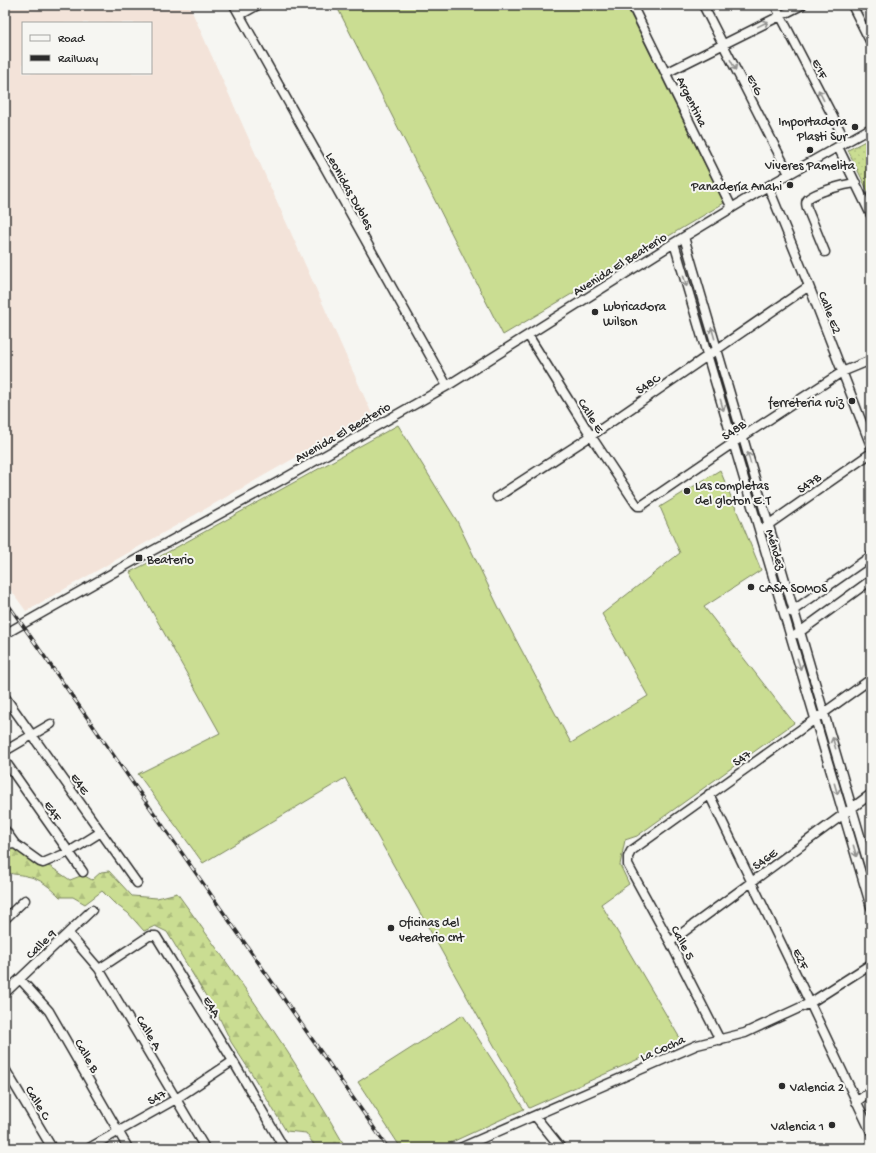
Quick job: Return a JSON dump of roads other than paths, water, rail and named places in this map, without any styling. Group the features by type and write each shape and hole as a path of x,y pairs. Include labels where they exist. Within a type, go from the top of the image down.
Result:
{"street":[{"name":"Leonidas Dubles","path":"234,5 447,386"},
{"path":"240,15 258,5"},
{"name":"Argentina","path":"632,5 732,208"},
{"name":"E1G","path":"703,5 789,174"},
{"name":"E1F","path":"775,5 846,142"},
{"path":"666,73 802,5"},
{"path":"852,5 871,43"},
{"name":"Avenida El Beaterio","path":"5,634 447,386 674,243 768,186 871,128"},
{"path":"838,146 871,215"},
{"path":"825,252 807,208 807,200 820,193 846,184 856,183"},
{"name":"Calle E2","path":"768,186 809,286 871,446"},
{"name":"Méndez","path":"684,237 825,713 871,874"},
{"name":"Méndez","path":"674,243 871,908"},
{"name":"S48C","path":"497,497 591,436 809,286"},
{"name":"Calle E","path":"528,335 591,436 638,506"},
{"name":"S48B","path":"638,506 642,506 743,436 842,372 871,360"},
{"name":"S47B","path":"760,531 871,453"},
{"path":"785,616 871,556"},
{"path":"791,638 871,580"},
{"name":"S47","path":"628,857 631,851 871,679"},
{"name":"E4E","path":"5,697 137,883"},
{"path":"5,751 51,724"},
{"name":"E4F","path":"5,761 83,872"},
{"name":"E2F","path":"709,794 871,1132"},
{"name":"S46E","path":"670,942 871,794"},
{"path":"5,830 15,844 40,862 69,852 101,832"},
{"path":"5,845 15,844"},
{"name":"Calle 5","path":"628,857 628,865 670,942 720,1040"},
{"path":"5,919 25,900"},
{"name":"Calle 9","path":"5,992 92,910"},
{"name":"Calle A","path":"68,933 99,969 205,1148"},
{"name":"E4A","path":"99,969 149,936 156,936 233,1061 284,1148"},
{"name":"La Cocha","path":"460,1148 697,1045 745,1032 810,1003 871,964"},
{"name":"Calle B","path":"20,979 49,1011 128,1148"},
{"name":"S47","path":"89,1148 176,1099 233,1061"},
{"name":"Calle C","path":"5,1069 52,1148"},
{"path":"856,1102 871,1091"},
{"path":"535,1116 561,1148"}],"railway":[{"path":"5,600 388,1148"}],"place":[{"name":"Importadora Plasti Sur","path":"855,127"},
{"name":"Viveres Pamelita","path":"810,150"},
{"name":"Panadería Anahi","path":"790,185"},
{"name":"Lubricadora Wilson","path":"595,312"},
{"name":"ferreteria ruiz","path":"852,401"},
{"name":"Las completas del gloton E.T","path":"687,491"},
{"name":"Beaterio","path":"139,558"},
{"name":"CASA SOMOS","path":"751,587"},
{"name":"Oficinas del veaterio cnt","path":"391,928"},
{"name":"Valencia 2","path":"782,1086"},
{"name":"Valencia 1","path":"832,1125"}]}
